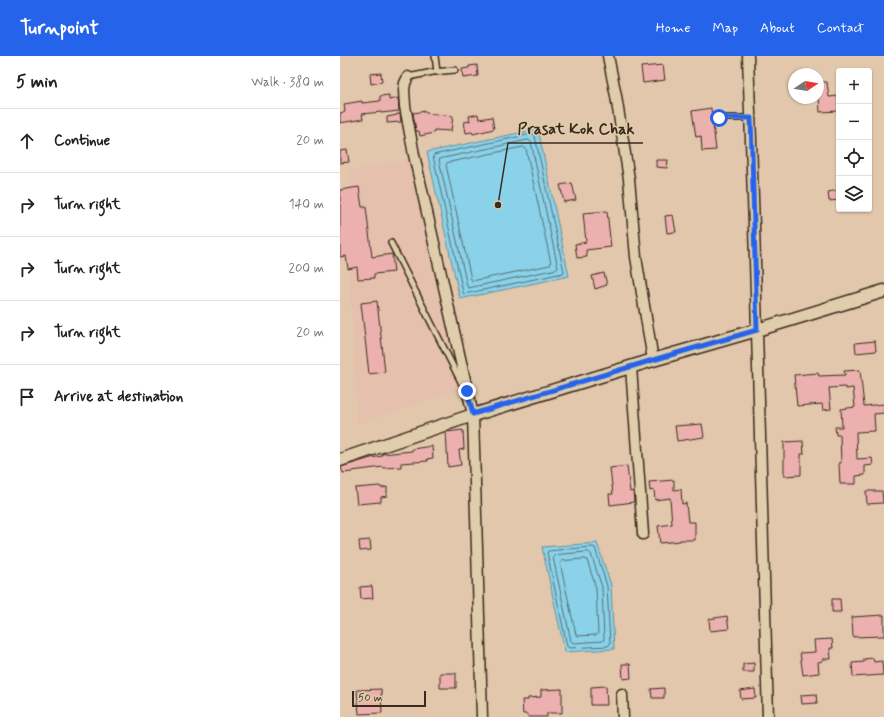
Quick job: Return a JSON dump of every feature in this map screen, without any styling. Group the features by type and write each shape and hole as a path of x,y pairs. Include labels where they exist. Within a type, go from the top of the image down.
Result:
{"street":[{"path":"608,56 629,179 636,257 653,360"},
{"path":"748,56 768,717"},
{"path":"408,77 405,82 404,90 405,106 414,155 472,412 482,717"},
{"path":"340,460 472,412 757,330 884,290"},
{"path":"631,367 642,534"},
{"path":"622,694 623,717"}],"lane":[{"path":"435,56 436,72"},
{"path":"408,77 455,70"},
{"path":"719,118 751,118"},
{"path":"391,243 468,395"}],"shaded area":[{"path":"411,159 467,388 357,424 347,205 351,171"}],"water":[{"path":"538,129 569,276 460,299 427,152"},
{"path":"597,543 611,585 614,649 565,652 542,547"}],"building":[{"path":"477,65 478,76 463,78 462,69"},
{"path":"663,65 665,80 643,83 641,67"},
{"path":"381,73 382,82 371,84 370,74"},
{"path":"824,82 827,82 829,97 836,96 836,111 820,112 819,104 824,104"},
{"path":"389,95 389,100 398,98 399,111 362,114 363,119 340,123 340,113 345,112 344,104 362,101 362,103 380,101 380,96"},
{"path":"711,108 716,150 702,151 701,136 696,137 692,111"},
{"path":"426,111 426,113 453,116 451,131 434,130 434,133 420,136 419,131 416,131 413,113"},
{"path":"400,114 401,122 387,123 387,117"},
{"path":"478,114 479,119 492,117 494,129 473,134 472,132 466,133 464,122 470,121 469,116"},
{"path":"347,150 349,162 340,163 340,151"},
{"path":"656,160 668,160 667,168 656,167"},
{"path":"572,183 576,200 564,202 560,185"},
{"path":"359,187 362,207 366,207 372,257 392,254 394,272 374,274 374,278 358,279 357,267 348,269 346,256 340,257 340,190"},
{"path":"836,191 836,200 829,201 828,192"},
{"path":"607,211 611,247 586,250 587,257 577,258 575,244 586,242 583,213"},
{"path":"673,215 676,232 667,233 665,216"},
{"path":"604,273 607,285 595,289 592,276"},
{"path":"377,301 385,372 369,374 361,303"},
{"path":"875,341 876,351 856,353 855,343"},
{"path":"860,370 864,406 884,404 884,413 874,414 875,431 856,432 857,459 872,458 873,465 865,466 865,475 856,476 856,484 840,484 840,435 836,435 835,427 842,427 841,409 855,407 853,388 829,388 831,409 823,410 822,404 797,406 794,375 818,373 819,376 845,375 844,371"},
{"path":"702,424 704,437 677,441 675,426"},
{"path":"463,430 464,449 459,450 461,465 448,467 446,432"},
{"path":"803,441 804,454 801,454 801,475 784,476 784,442"},
{"path":"432,446 433,458 427,459 428,461 401,463 401,467 383,467 343,473 341,467 382,456 382,454 412,451 412,449"},
{"path":"627,466 630,492 633,491 634,502 610,505 609,494 613,494 610,468"},
{"path":"674,480 674,490 681,489 682,504 686,503 688,522 695,522 695,540 680,540 660,543 658,526 672,524 670,498 655,500 654,490 650,491 649,482"},
{"path":"380,486 381,488 387,487 387,496 381,497 381,502 357,504 355,488"},
{"path":"866,491 882,491 883,503 867,504"},
{"path":"370,540 371,550 360,551 359,541"},
{"path":"372,586 373,598 361,599 360,587"},
{"path":"832,599 840,599 841,612 832,612"},
{"path":"884,615 884,636 853,637 852,617"},
{"path":"727,616 729,629 710,631 709,619"},
{"path":"832,639 833,648 830,648 831,659 823,659 823,661 818,662 819,673 803,675 800,653 815,652 814,640"},
{"path":"873,658 874,662 882,661 883,675 853,677 852,663 864,662 864,659"},
{"path":"754,663 754,672 743,672 743,664"},
{"path":"622,664 630,664 631,678 623,679"},
{"path":"440,673 456,673 456,688 440,688"},
{"path":"606,686 607,705 591,705 591,687"},
{"path":"664,688 664,698 652,698 651,689"},
{"path":"381,689 382,713 359,714 357,690"},
{"path":"562,689 562,713 547,713 547,717 528,717 527,714 523,714 522,700 541,697 541,690"},
{"path":"755,689 756,698 741,699 740,691"},
{"path":"816,694 817,703 802,704 801,695"}],"place":[{"name":"Prasat Kok Chak","path":"498,205"}],"route":[{"path":"467,391 473,414 757,330 751,118 719,118"}]}
